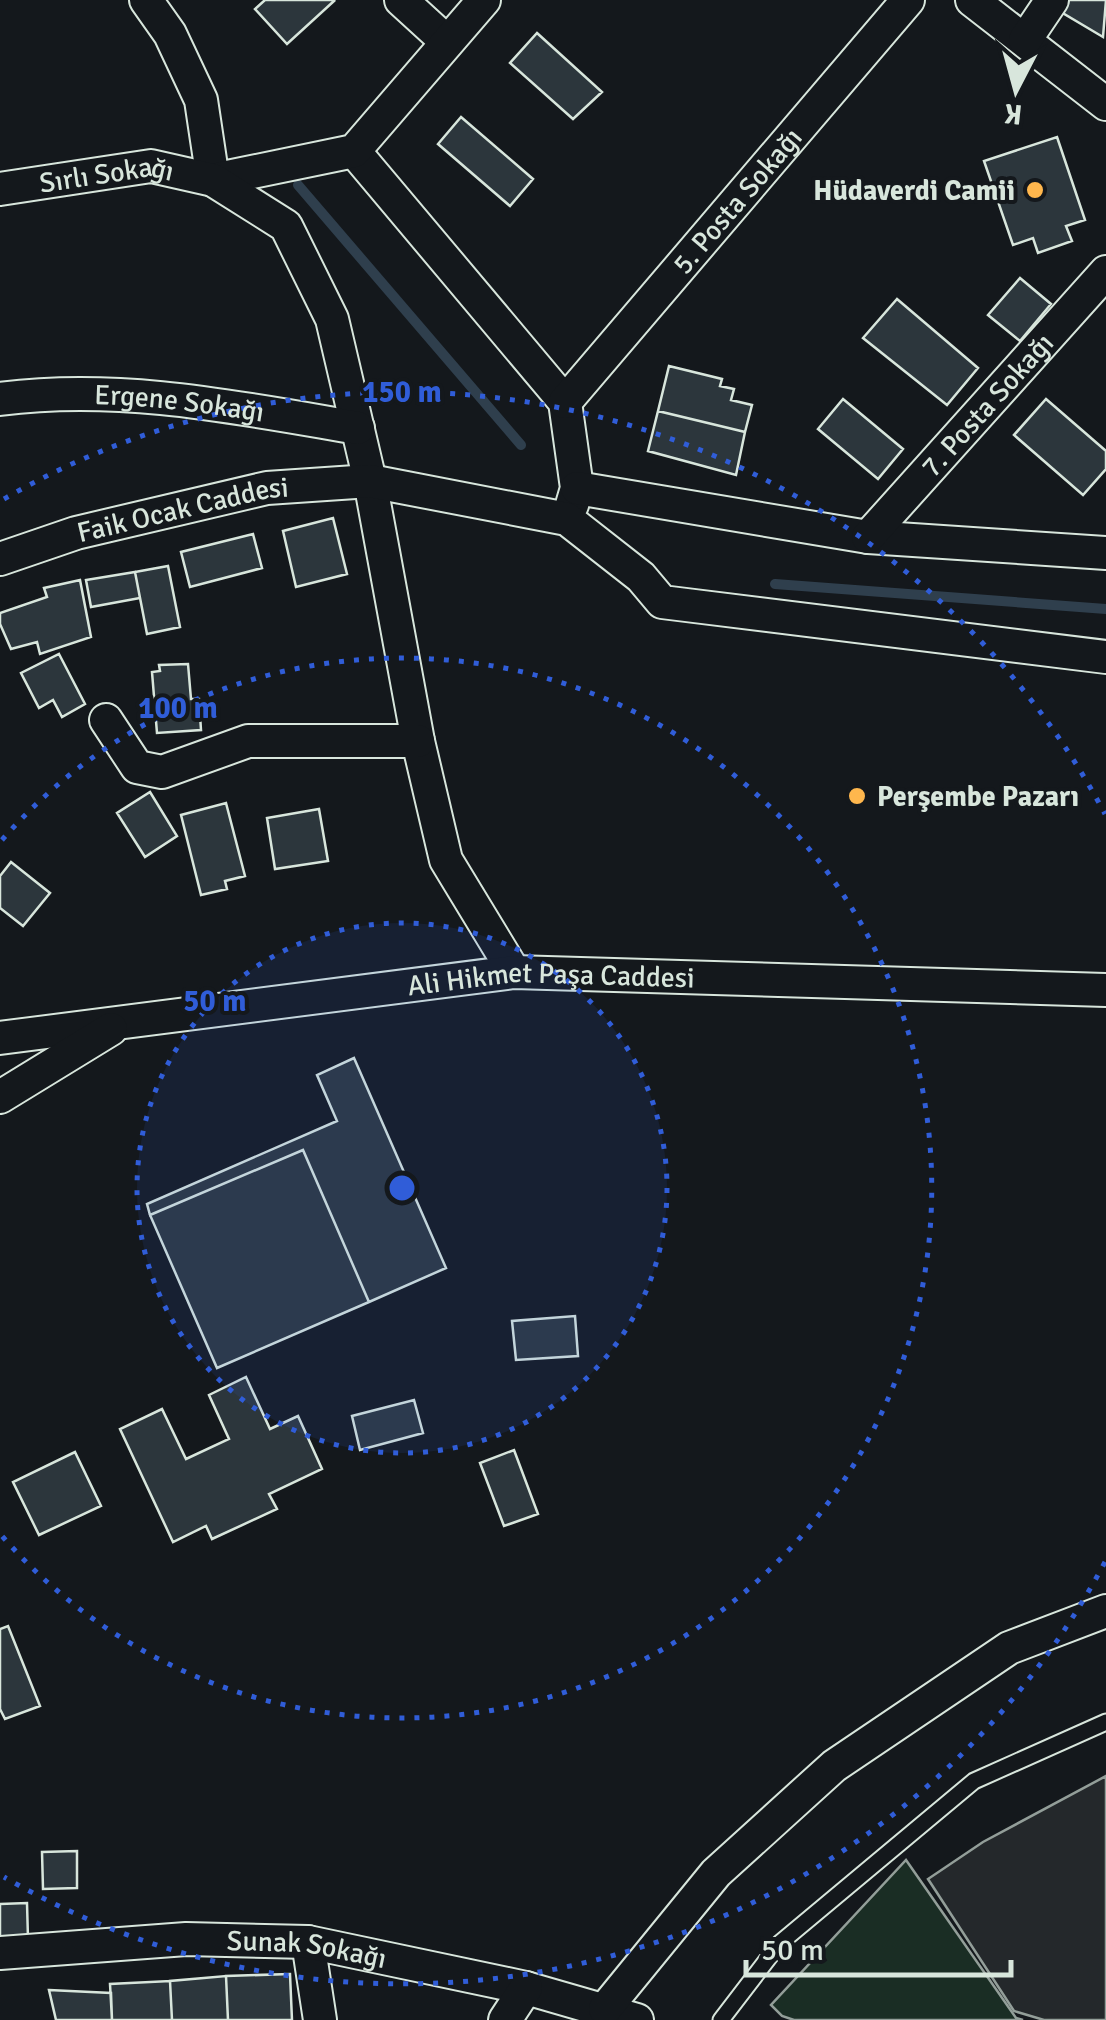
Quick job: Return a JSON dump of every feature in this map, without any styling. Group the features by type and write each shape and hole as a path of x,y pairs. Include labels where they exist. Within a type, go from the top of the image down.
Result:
{"street":[{"path":"146,0 170,34 201,100 213,180 286,226 332,319 370,481 418,740 446,860 514,972"},
{"path":"400,0 447,42"},
{"path":"213,180 354,151 484,0"},
{"name":"5. Posta Sokağı","path":"565,402 908,0"},
{"path":"972,0 1106,104"},
{"path":"1025,40 1052,0"},
{"path":"354,151 565,402 572,503 662,602 1106,657"},
{"name":"Sırlı Sokağı","path":"0,189 150,166 213,180"},
{"name":"7. Posta Sokağı","path":"868,537 1106,272"},
{"name":"Ergene Sokağı","path":"0,399 46,393 171,398 358,428"},
{"name":"Faik Ocak Caddesi","path":"0,559 76,534 267,488 370,481 868,537 1106,553"},
{"path":"106,720 137,767 162,772 248,741 418,740"},
{"name":"Ali Hikmet Paşa Caddesi","path":"0,1038 514,972 1106,990"},
{"path":"0,1097 119,1024"},
{"path":"605,2008 716,1873 834,1766 1008,1648 1106,1611"},
{"name":"Sunak Sokağı","path":"0,1953 186,1938 308,1942 526,1988 637,2020"},
{"path":"308,1942 320,2020"},
{"path":"506,2020 526,1988"}],"lane":[{"path":"722,2020 780,1944 974,1781 1106,1722"}],"green space":[{"path":"906,1860 1016,2018 1023,2020 794,2020 782,2016 771,2005"}],"shaded area":[{"path":"1106,1776 1106,2020 1044,2020 1014,2011 928,1879 983,1842"}],"building":[{"path":"265,0 334,1 287,44 255,9"},
{"path":"1068,0 1106,0 1103,37 1061,12"},
{"path":"537,33 602,92 573,119 510,63"},
{"path":"461,117 533,179 510,206 438,144"},
{"name":"Hüdaverdi Camii","path":"1057,137 1085,220 1066,226 1072,241 1038,253 1033,238 1013,245 984,161"},
{"path":"1020,278 1051,304 1020,341 988,315"},
{"path":"897,299 978,368 947,405 863,338"},
{"path":"669,366 722,379 720,386 734,389 731,400 752,405 745,432 658,411"},
{"path":"843,399 903,449 878,479 818,429"},
{"path":"1046,399 1106,451 1106,469 1083,495 1014,435"},
{"path":"658,411 745,432 736,475 648,451"},
{"path":"333,518 347,574 296,587 283,531"},
{"path":"253,534 262,568 190,587 181,552"},
{"path":"168,566 180,627 147,634 135,572"},
{"path":"135,572 140,598 91,607 86,580"},
{"path":"80,580 91,637 40,654 37,642 11,649 0,624 0,613 47,597 44,588"},
{"path":"59,654 85,704 62,717 53,700 39,708 21,673"},
{"path":"188,664 191,699 199,699 201,730 157,733 152,672 160,671 159,665"},
{"path":"150,792 177,836 145,857 117,813"},
{"path":"226,803 245,876 225,881 227,889 201,895 181,815"},
{"path":"319,809 328,861 275,869 267,818"},
{"path":"11,862 50,893 23,926 0,908 0,876"},
{"path":"354,1058 446,1268 369,1302 303,1150 150,1215 147,1204 337,1121 317,1075"},
{"path":"303,1150 369,1302 217,1368 150,1215"},
{"path":"575,1316 578,1356 516,1360 512,1321"},
{"path":"246,1377 270,1429 298,1416 322,1469 269,1494 277,1509 212,1539 206,1526 173,1542 120,1429 162,1409 186,1459 229,1439 209,1395"},
{"path":"414,1400 423,1433 360,1450 352,1416"},
{"path":"514,1450 538,1514 504,1526 480,1463"},
{"path":"75,1452 101,1506 39,1535 13,1482"},
{"path":"8,1626 40,1706 5,1719 0,1709 0,1629"},
{"path":"77,1851 77,1888 43,1889 42,1852"},
{"path":"27,1903 28,1939 0,1940 0,1904"},
{"path":"290,1974 292,2020 228,2020 226,1976"},
{"path":"226,1976 228,2020 172,2020 170,1981"},
{"path":"170,1981 172,2020 112,2020 110,1984"},
{"path":"49,1990 111,1993 112,2020 56,2020"}],"waterway":[{"path":"298,185 521,445"},
{"path":"775,584 1106,609"}],"place":[{"name":"Hüdaverdi Camii","path":"1035,190"},
{"name":"Perşembe Pazarı","path":"857,796"}]}
